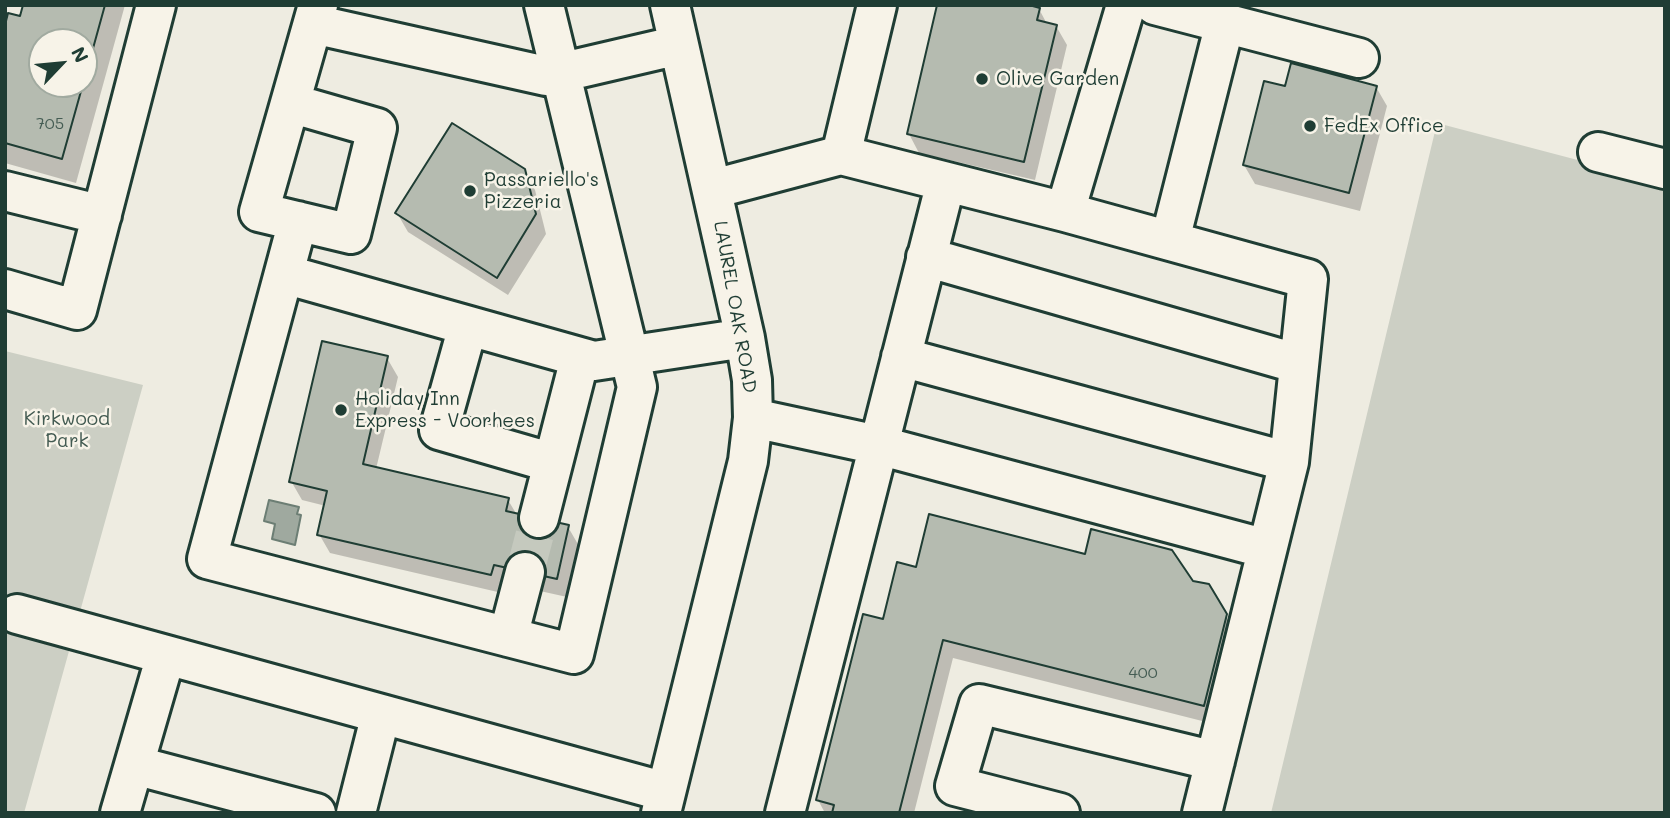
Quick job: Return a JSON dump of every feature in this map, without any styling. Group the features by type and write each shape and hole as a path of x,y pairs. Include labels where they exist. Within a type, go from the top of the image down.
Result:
{"street":[{"path":"5,289 77,310 156,5"},
{"path":"298,221 207,559 574,654 637,387 544,5"},
{"name":"LAUREL OAK ROAD","path":"663,803 748,461 753,418 745,338 670,5"},
{"path":"841,155 877,5"},
{"path":"1065,212 1126,5"},
{"path":"1155,5 1359,58"},
{"path":"290,103 377,128 351,233 259,212 315,15 546,76 679,45"},
{"path":"1170,240 1225,23"},
{"path":"1598,152 1665,169"},
{"path":"713,189 841,155 1065,212 1308,279 1289,462 1202,813"},
{"path":"785,813 946,182"},
{"path":"5,191 102,215"},
{"path":"926,257 1299,364"},
{"path":"284,274 594,361 745,338"},
{"path":"468,326 439,430 552,463"},
{"path":"901,357 1289,462"},
{"path":"539,518 580,358"},
{"path":"753,418 878,445 1267,549"},
{"path":"508,637 525,572"},
{"path":"17,614 381,715 663,803"},
{"path":"120,813 166,655"},
{"path":"1060,813 955,786 979,704 1215,761"},
{"path":"356,813 381,715"},
{"path":"134,765 316,813"}],"green space":[{"path":"1437,123 1665,183 1665,813 1271,813"},
{"name":"Kirkwood Park","path":"5,351 143,385 24,813 5,813"}],"shaded area":[{"path":"269,500 299,507 297,514 301,515 295,545 272,539 275,524 264,521"}],"building":[{"path":"23,5 105,5 98,30 98,28 28,28 28,98 79,98 62,159 5,143 5,25 8,13 20,16"},
{"name":"Olive Garden","path":"937,5 1029,5 1040,8 1037,20 1057,25 1024,162 907,134"},
{"name":"FedEx Office","path":"1291,63 1377,86 1349,193 1243,165 1264,81 1285,86"},
{"name":"Passariello's Pizzeria","path":"452,123 525,169 536,214 497,278 395,213"},
{"name":"Holiday Inn Express - Voorhees","path":"322,341 388,356 363,464 509,498 506,511 569,525 557,579 494,565 491,575 317,535 327,491 289,482"},
{"path":"929,514 1085,554 1091,529 1172,550 1193,581 1209,584 1227,614 1204,706 943,640 899,813 832,813 834,805 816,800 863,614 883,619 897,562 916,567"}],"tunnel":[{"path":"525,572 539,518"}],"place":[{"name":"Olive Garden","path":"982,79"},
{"name":"FedEx Office","path":"1310,126"},
{"name":"Passariello's Pizzeria","path":"470,191"},
{"name":"Holiday Inn Express - Voorhees","path":"341,410"}]}
